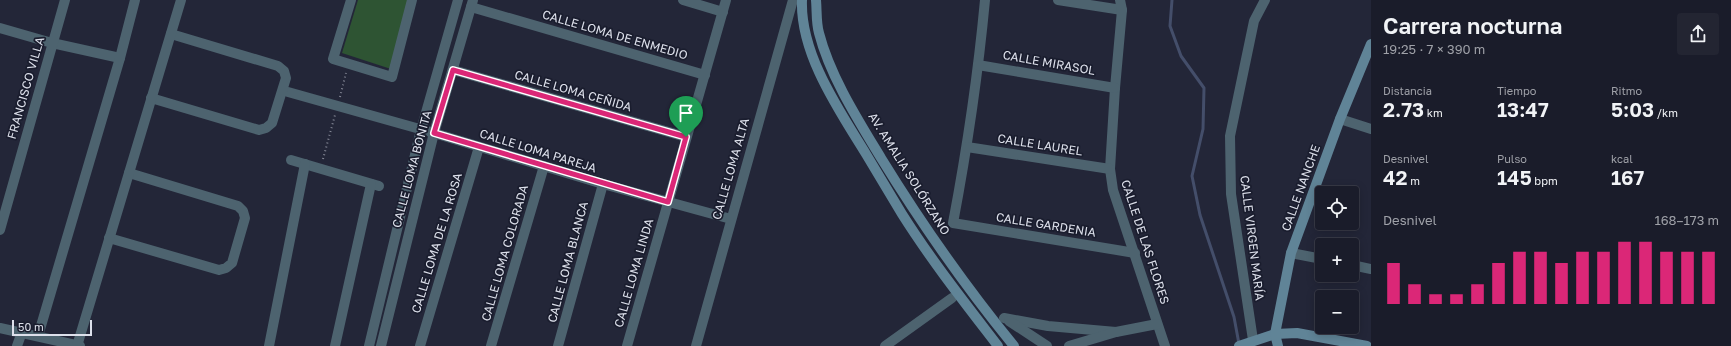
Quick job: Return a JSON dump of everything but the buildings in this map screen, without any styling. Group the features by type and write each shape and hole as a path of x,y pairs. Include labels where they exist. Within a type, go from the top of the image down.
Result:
{"main road":[{"name":"AV. AMALIA SOLÓRZANO","path":"802,0 802,12 810,52 839,110 903,215 998,346"},
{"name":"AV. AMALIA SOLÓRZANO","path":"816,0 818,32 832,70 865,132 947,259 1014,346"},
{"name":"CALLE NANCHE","path":"1278,346 1275,334 1291,253 1340,119 1371,44"},
{"path":"1246,343 1275,334 1297,333 1367,346"}],"street":[{"name":"FRANCISCO VILLA","path":"0,230 65,0"},
{"path":"38,336 120,58 135,0"},
{"path":"0,328 78,346 180,0"},
{"path":"351,0 333,59 392,78 412,0"},
{"name":"CALLE LOMA BONITA","path":"369,346 421,130 458,0"},
{"path":"683,0 723,12"},
{"name":"CALLE LOMA LINDA","path":"627,346 726,0"},
{"name":"CALLE LOMA ALTA","path":"696,346 793,0"},
{"path":"967,147 985,0"},
{"path":"1058,0 1121,5"},
{"name":"CALLE VIRGEN MARÍA","path":"1246,343 1231,194 1230,136 1254,21 1265,0"},
{"name":"CALLE LOMA BONITA","path":"380,346 434,133 472,3"},
{"name":"CALLE LOMA DE ENMEDIO","path":"472,3 705,75"},
{"name":"CALLE DE LAS FLORES","path":"1121,5 1110,169 1113,190 1165,346"},
{"path":"0,28 52,43 120,58"},
{"path":"151,98 259,130 266,128 272,122 286,78 284,71 278,66 170,34"},
{"name":"CALLE MIRASOL","path":"978,65 1115,88"},
{"name":"CALLE LOMA CEÑIDA","path":"453,70 686,137"},
{"name":"CALLE LOMA PAREJA","path":"288,92 434,133 603,184 731,218"},
{"path":"1340,119 1371,129"},
{"name":"CALLE LOMA DE LA ROSA","path":"420,346 479,147"},
{"name":"CALLE LAUREL","path":"967,147 1110,169"},
{"name":"CALLE GARDENIA","path":"967,147 953,223 1135,253"},
{"path":"291,160 375,185 335,346"},
{"path":"269,346 306,164"},
{"name":"CALLE LOMA COLORADA","path":"491,346 544,166"},
{"path":"110,238 219,270 226,268 232,263 245,218 243,211 238,206 129,173"},
{"name":"CALLE LOMA BLANCA","path":"558,346 603,184"},
{"path":"1291,253 1315,258"},
{"path":"1359,266 1371,269"},
{"path":"885,346 952,298"},
{"path":"1047,346 1004,318 1048,326 1116,332"},
{"path":"1069,346 1116,332 1157,324"},
{"path":"17,346 22,332"}],"green space":[{"path":"358,0 408,0 391,69 342,53"}],"waterway":[{"path":"1172,0 1170,26 1181,56 1204,88 1203,129 1192,176 1200,215 1234,317 1239,344"}],"route":[{"path":"453,70 686,137 668,202 434,133 453,70"}]}
